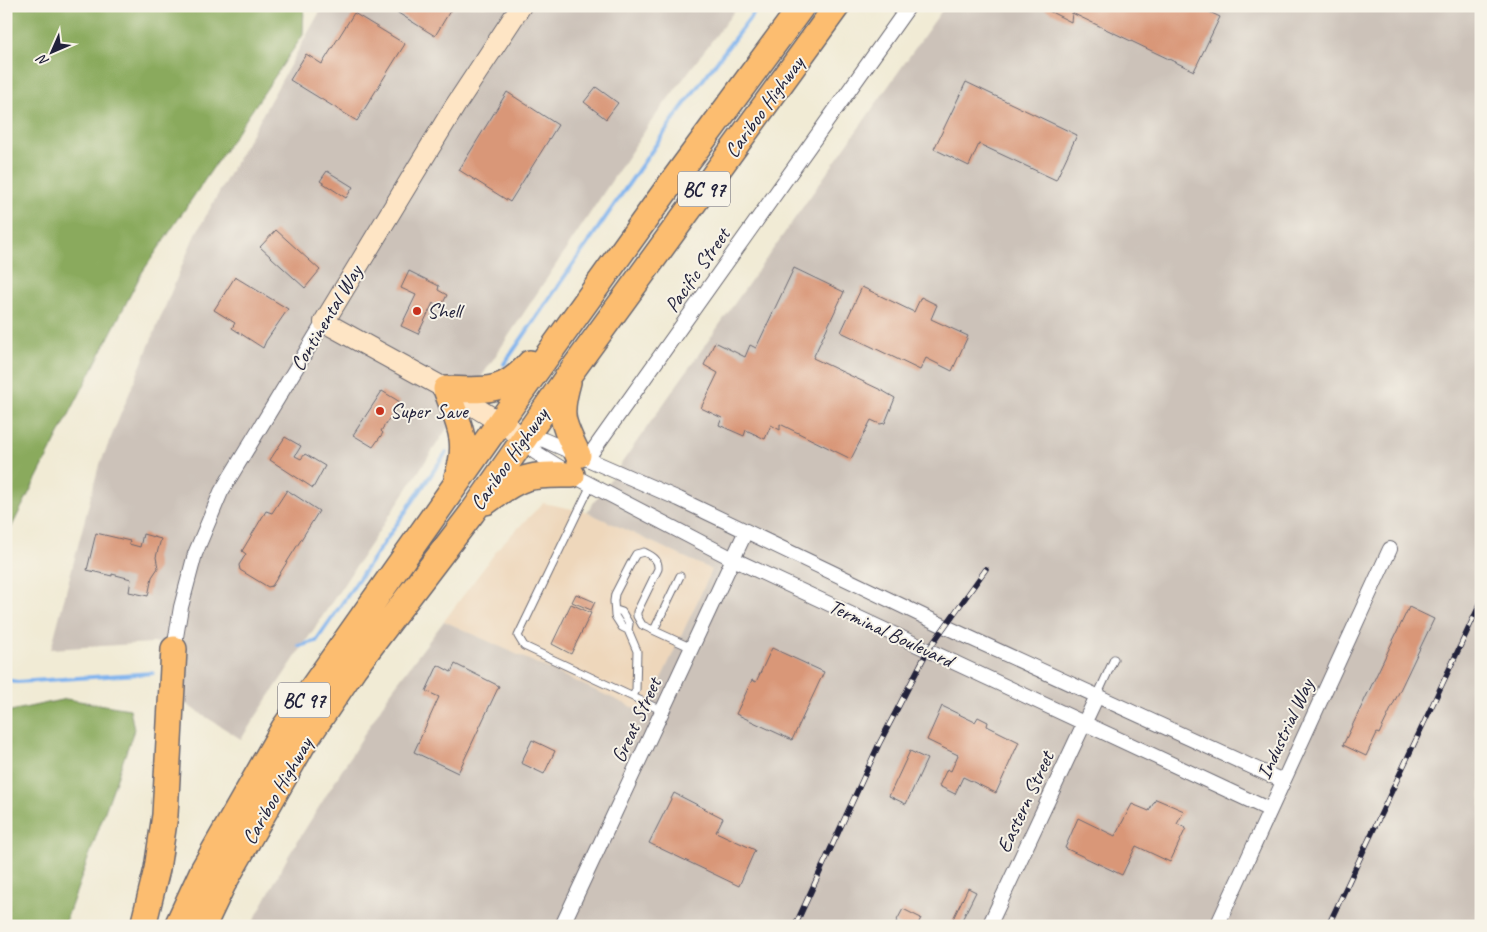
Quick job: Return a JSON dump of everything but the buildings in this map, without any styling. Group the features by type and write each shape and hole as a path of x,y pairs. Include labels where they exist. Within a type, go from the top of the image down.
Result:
{"highway":[{"name":"Cariboo Highway","path":"177,926 204,870 284,728 499,422 802,6"},
{"name":"Cariboo Highway","path":"203,926 223,884 303,744 354,668 472,513 571,372 837,6"},
{"path":"525,438 523,426 526,415 630,264 647,232 664,193"},
{"path":"454,487 463,460 464,447 446,389 485,390 497,388 513,380 596,288"},
{"path":"472,513 507,487 522,479 582,469 564,425 562,412 562,402 571,372"},
{"path":"354,668 356,653 493,461 500,448 502,436 499,422"},
{"path":"143,926 157,869 165,815 174,649"}],"street":[{"name":"Continental Way","path":"174,649 181,607 195,554 221,492 455,106 521,6"},
{"name":"Pacific Street","path":"582,469 909,6"},
{"name":"Terminal Boulevard","path":"324,322 446,389 525,438 535,452 582,469 679,499 1097,696 1283,781"},
{"name":"Terminal Boulevard","path":"525,438 544,440 582,469 734,559 1270,810"},
{"name":"Great Street","path":"562,926 746,531"},
{"name":"Industrial Way","path":"1217,926 1390,549"},
{"name":"Eastern Street","path":"989,926 1097,696"}],"lane":[{"path":"582,469 518,636 524,646 663,711"},
{"path":"634,696 636,690 637,650 628,630 622,627 615,616 614,601 615,594 633,559 640,552 644,552 657,561 658,569 637,612 637,616 642,625 692,648"},
{"path":"654,630 680,576"},
{"path":"1097,696 1114,659"}],"shaded area":[{"path":"323,6 738,6 650,123 241,739 179,700 185,641 51,649 98,469 193,239"},
{"path":"945,6 1481,6 1481,926 251,926 289,855 392,690 444,621 645,713 712,570 587,512"},
{"path":"543,503 587,512 712,570 645,714 444,621 501,545"}],"green space":[{"path":"6,6 304,6 303,35 141,274 11,528 6,534"},
{"path":"66,699 130,709 134,730 64,926 6,926 6,712"}],"waterway":[{"path":"504,364 680,110 759,6"},
{"path":"299,646 316,641 446,453"},
{"path":"6,680 17,682 153,673"}],"railway":[{"path":"795,926 879,744 928,650 986,569"},
{"path":"1328,926 1481,602"}],"place":[{"name":"Shell","path":"417,311"},
{"name":"Super Save","path":"380,411"}]}
